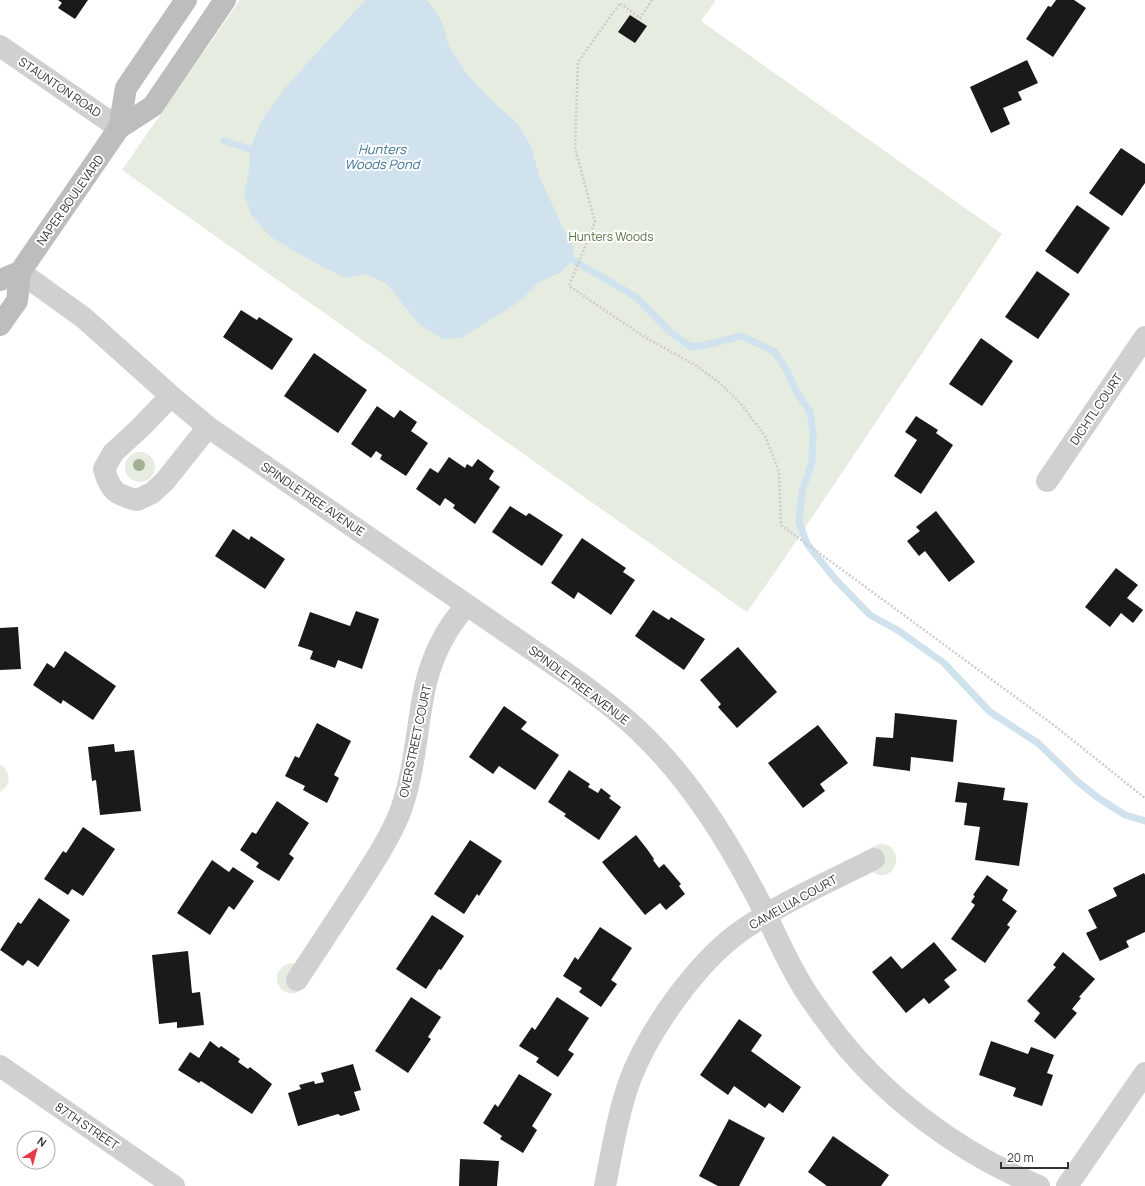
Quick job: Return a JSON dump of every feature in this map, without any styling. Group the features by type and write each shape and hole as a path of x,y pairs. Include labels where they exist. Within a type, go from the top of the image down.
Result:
{"main road":[{"name":"NAPER BOULEVARD","path":"119,128 126,88 186,0"},
{"name":"NAPER BOULEVARD","path":"0,325 17,301 20,272 119,128 153,106 225,0"},
{"path":"0,280 20,272"}],"street":[{"name":"STAUNTON ROAD","path":"0,46 119,128"},
{"name":"SPINDLETREE AVENUE","path":"20,272 84,318 170,396 208,427 579,682 615,710 642,734 675,770 716,825 752,886 765,916 796,976 829,1024 861,1063 902,1103 947,1137 982,1159 1039,1186"},
{"name":"DICHTL COURT","path":"1047,481 1145,337"},
{"path":"170,396 113,454 104,469 108,483 121,496 137,500 152,493 165,481 208,427"},
{"name":"OVERSTREET COURT","path":"297,980 390,836 409,780 426,687 432,664 454,619 467,605"},
{"name":"CAMELLIA COURT","path":"605,1186 617,1128 630,1081 640,1058 662,1020 690,981 711,957 740,932 765,916 874,859"},
{"name":"87TH STREET","path":"0,1066 174,1186"},
{"path":"1067,1186 1145,1073"}],"path":[{"path":"652,0 640,18 620,3 578,62 575,148 595,222 569,286 643,336 695,365 720,383 741,404 765,436 779,472 781,525 1055,726 1145,798"}],"green space":[{"name":"Hunters Woods","path":"240,0 716,0 701,21 1002,234 747,612 122,170"},
{"path":"140,452 151,456 155,467 151,478 140,482 129,478 125,467 129,456"},
{"path":"0,764 6,770 9,778 7,786 0,792"},
{"path":"880,844 889,846 894,851 896,857 892,870 887,874 879,875 871,871 869,850"},
{"path":"292,963 299,965 305,987 297,992 289,993 283,990 277,979 278,972 283,966"}],"water":[{"name":"Hunters Woods Pond","path":"365,0 426,0 429,2 442,22 449,46 467,74 491,100 517,123 531,146 539,176 574,248 573,260 560,273 539,282 519,302 461,338 442,339 418,323 386,283 366,274 345,278 310,260 271,237 251,215 244,193 249,171 250,149 261,122 285,88"}],"building":[{"path":"58,0 88,0 75,19 58,8 62,3"},
{"path":"1056,0 1074,0 1086,8 1053,57 1026,39 1048,6 1051,7"},
{"path":"630,15 647,26 635,43 618,32"},
{"path":"1027,60 1038,83 1018,92 1022,100 1003,108 1010,124 991,133 970,87"},
{"path":"1121,148 1145,164 1145,183 1122,216 1089,193"},
{"path":"1077,205 1110,228 1078,274 1045,251"},
{"path":"1037,271 1070,294 1038,339 1005,317"},
{"path":"241,310 257,320 259,317 293,339 272,370 223,337"},
{"path":"981,338 1013,361 982,406 949,384"},
{"path":"314,353 367,390 338,433 284,396"},
{"path":"377,406 394,418 400,410 417,422 411,431 428,443 406,476 380,459 382,455 376,451 371,458 351,444"},
{"path":"916,416 938,430 936,433 953,445 921,494 894,476 917,440 905,432"},
{"path":"449,457 465,468 467,464 472,467 478,459 494,471 489,479 500,487 475,524 453,508 455,505 445,498 440,506 416,489 430,468 438,473"},
{"path":"510,506 526,516 529,513 563,535 542,566 492,532"},
{"path":"936,511 975,562 949,582 925,551 919,556 907,541 920,531 916,527"},
{"path":"233,529 249,540 251,536 285,559 265,589 215,556"},
{"path":"582,538 626,568 623,572 635,580 611,615 578,592 574,599 551,583"},
{"path":"1116,568 1138,585 1127,598 1143,610 1133,623 1121,613 1110,627 1085,607"},
{"path":"653,610 669,620 671,617 705,639 684,670 635,636"},
{"path":"356,611 379,619 362,669 338,660 335,668 310,659 313,651 298,646 310,612 350,626"},
{"path":"18,627 21,669 0,670 0,628"},
{"path":"738,647 777,692 737,728 718,707 721,704 700,680"},
{"path":"65,651 116,686 93,720 63,700 61,704 33,685 47,663 54,668"},
{"path":"504,706 527,722 521,729 559,755 535,790 499,766 493,774 469,757"},
{"path":"895,713 957,720 953,762 911,757 910,771 873,766 876,737 893,738"},
{"path":"317,723 351,741 334,775 339,778 327,803 303,790 305,786 285,776 295,756 299,758"},
{"path":"818,725 848,763 820,784 825,791 803,808 768,763"},
{"path":"114,744 115,752 134,750 141,811 100,815 96,780 92,781 88,747"},
{"path":"569,770 590,784 588,787 598,793 601,788 611,796 609,798 621,807 599,840 564,816 566,814 548,802"},
{"path":"958,782 1005,788 1003,800 1028,803 1019,866 975,860 980,827 964,825 967,803 955,802"},
{"path":"277,801 309,823 289,854 294,858 279,881 256,867 259,863 240,850 252,832 256,834"},
{"path":"83,827 115,849 83,896 72,889 68,895 44,879 63,851 66,853"},
{"path":"636,835 659,868 664,864 681,884 679,886 685,894 666,910 660,903 645,915 602,862"},
{"path":"470,840 502,861 479,896 477,894 464,914 434,894"},
{"path":"212,860 229,872 233,867 254,881 234,910 229,906 210,935 177,913"},
{"path":"1144,873 1145,932 1126,941 1129,947 1100,961 1086,933 1097,928 1088,910 1117,896 1113,888"},
{"path":"987,875 1008,890 1002,900 1017,911 1007,925 1010,927 985,963 951,939 975,905 971,902 975,896 973,895"},
{"path":"39,898 70,920 38,967 28,960 23,966 0,950 18,922 21,924"},
{"path":"432,915 464,936 426,989 396,969"},
{"path":"600,927 632,948 611,980 617,984 601,1007 579,992 582,988 563,976 575,957 578,960"},
{"path":"934,942 957,970 944,980 950,987 929,1004 924,998 906,1013 872,972 891,956 902,969"},
{"path":"188,951 192,993 200,992 204,1025 177,1028 177,1022 159,1024 152,955"},
{"path":"1063,952 1095,979 1079,997 1081,998 1072,1009 1077,1013 1055,1039 1034,1021 1040,1013 1027,1001 1056,967 1053,965"},
{"path":"411,997 441,1017 428,1037 431,1039 408,1073 375,1051"},
{"path":"557,997 589,1018 568,1050 574,1054 558,1077 536,1062 539,1058 519,1046 532,1027 535,1030"},
{"path":"739,1019 762,1035 751,1051 801,1087 783,1113 769,1103 765,1108 734,1086 728,1095 700,1075"},
{"path":"210,1041 219,1048 221,1046 240,1059 238,1062 248,1069 250,1067 272,1084 252,1114 201,1081 199,1083 178,1070 190,1052 199,1058"},
{"path":"991,1041 1028,1054 1031,1047 1054,1055 1047,1073 1053,1075 1042,1106 1013,1096 1016,1088 979,1075"},
{"path":"353,1064 361,1090 354,1092 360,1110 341,1116 338,1114 298,1126 288,1093 301,1089 299,1085 314,1081 315,1084 324,1082 321,1073"},
{"path":"519,1074 552,1094 532,1126 537,1130 523,1153 500,1139 502,1136 483,1123 495,1104 498,1107"},
{"path":"729,1119 765,1138 739,1186 718,1186 699,1176"},
{"path":"833,1136 889,1175 881,1186 827,1186 808,1172"},
{"path":"460,1159 499,1161 497,1186 459,1186"}],"waterway":[{"path":"224,141 250,149"},
{"path":"573,260 636,297 670,332 691,347 742,336 775,352 787,371 797,393 810,412 813,432 812,462 802,492 799,522 807,544 836,580 870,615 899,631 944,663 990,712 1038,743 1077,781 1097,797 1125,815 1145,821"}]}
